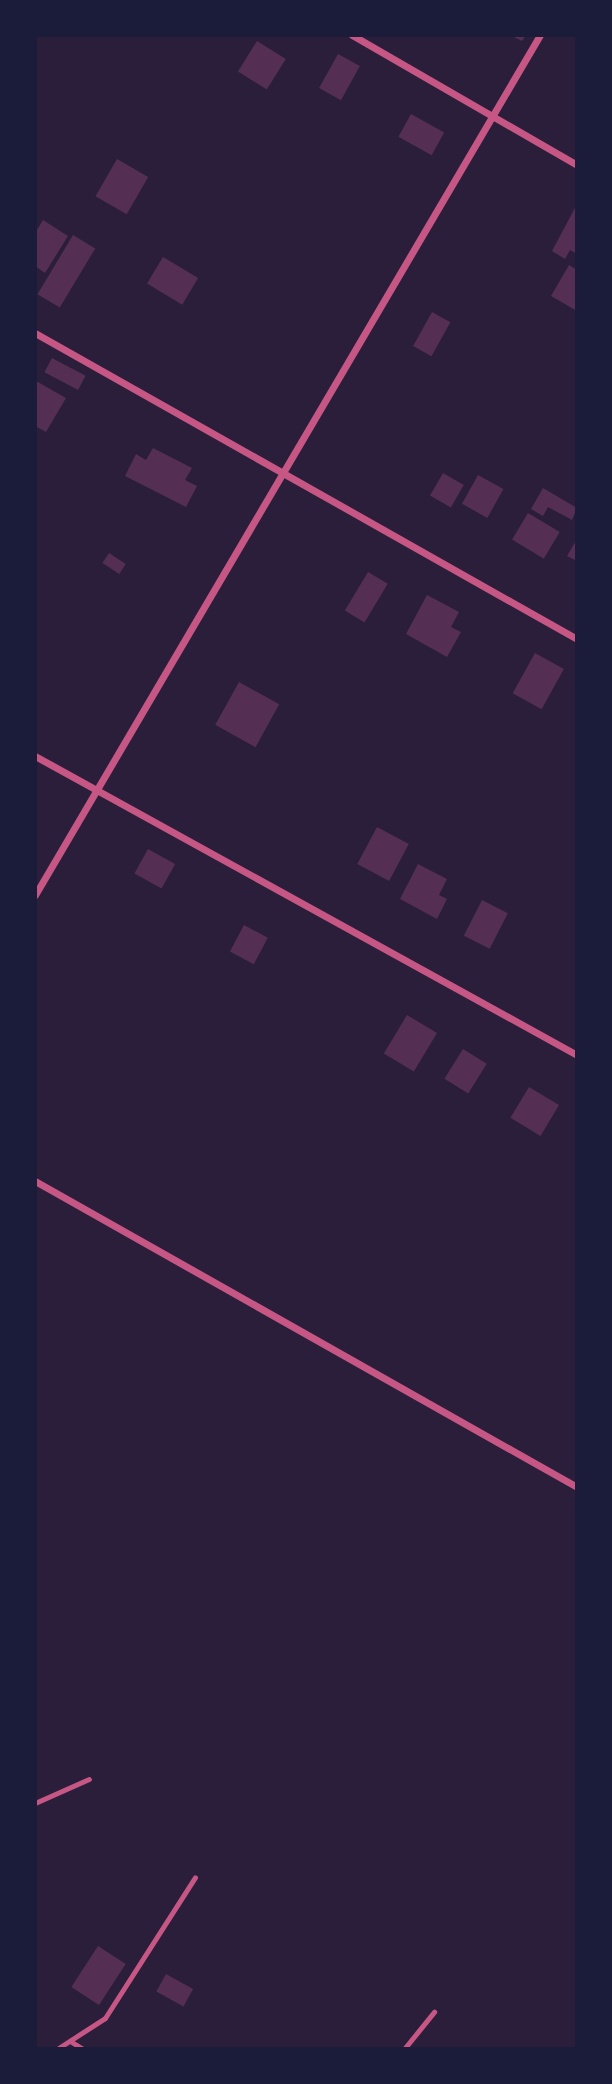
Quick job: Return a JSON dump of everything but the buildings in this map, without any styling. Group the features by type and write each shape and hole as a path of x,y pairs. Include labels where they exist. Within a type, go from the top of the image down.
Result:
{"street":[{"path":"352,35 577,165"},
{"path":"35,895 100,789 490,115 540,35"},
{"path":"35,333 577,639"},
{"path":"35,756 100,789 577,1055"},
{"path":"35,1181 577,1487"}],"lane":[{"path":"35,1804 89,1779"},
{"path":"57,2049 105,2018 195,1877"},
{"path":"404,2049 434,2012"},
{"path":"70,2041 83,2049"}],"shaded area":[{"path":"35,35 577,35 577,2049 35,2049"}]}
